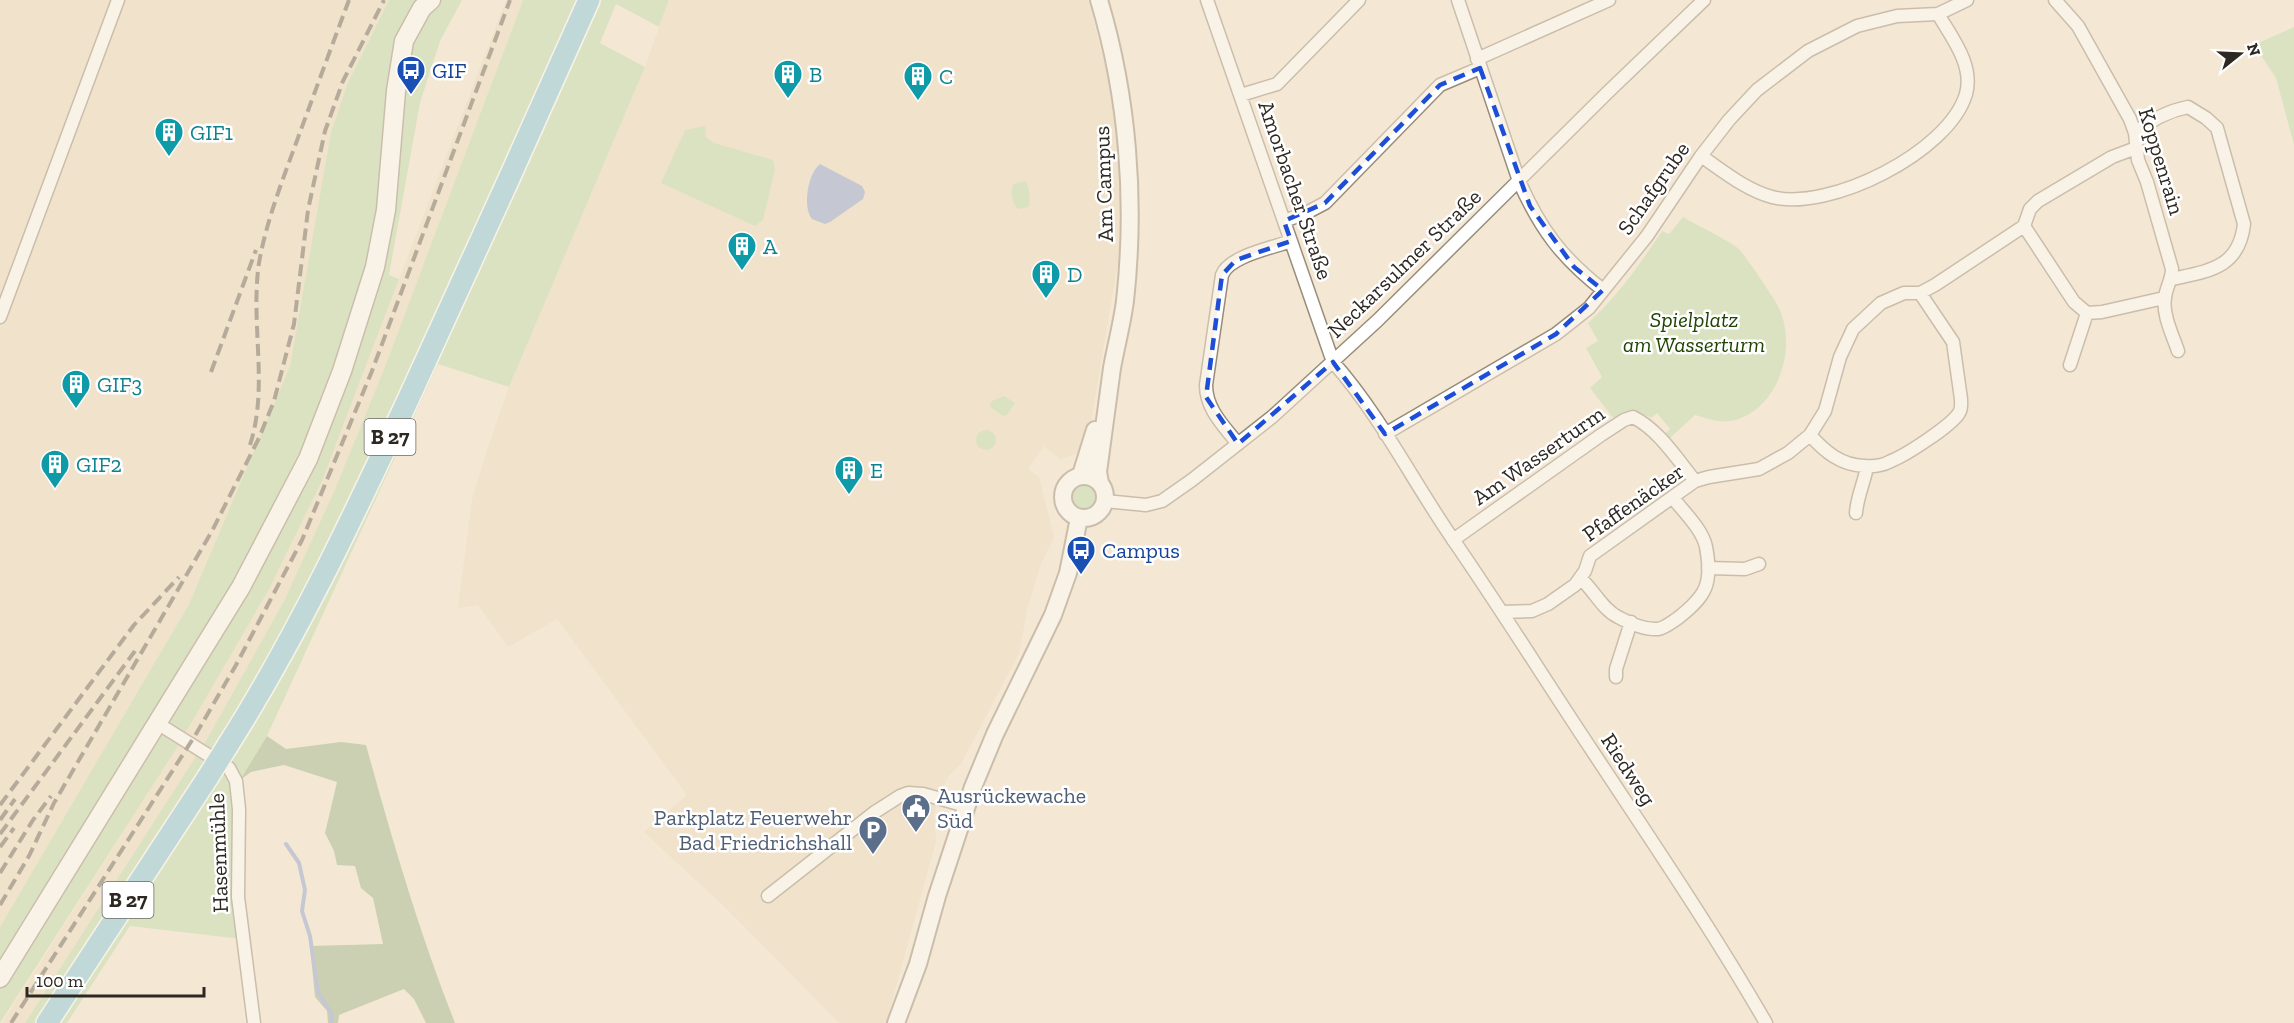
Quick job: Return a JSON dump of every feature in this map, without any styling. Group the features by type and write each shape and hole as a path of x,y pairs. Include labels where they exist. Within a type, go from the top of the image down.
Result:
{"highway":[{"path":"547,94 562,34 575,0"},
{"name":"B 27","path":"47,1023 263,690 326,573 589,0"}],"main road":[{"path":"0,978 241,587 308,459 342,371 375,267 386,210 396,91 404,41 422,3"}],"street":[{"path":"0,317 2,304 118,0"},
{"name":"Am Campus","path":"1099,0 1119,85 1126,137 1128,260 1124,303 1112,368 1098,472 1100,483"},
{"name":"Amorbacher Straße","path":"1207,0 1333,362 1357,389 1453,540"},
{"path":"1241,95 1276,84 1359,0"},
{"path":"1458,0 1519,181 1530,206 1548,236 1574,267 1604,290"},
{"path":"1284,221 1324,203 1440,86 1479,63 1594,4 1609,0"},
{"name":"Neckarsulmer Straße","path":"1105,501 1146,505 1162,501 1238,444 1293,398 1333,362 1704,0"},
{"name":"Schafgrube","path":"1385,434 1556,334 1589,308 1647,236 1701,156 1729,120 1758,90 1808,51 1857,26 1897,16 1938,14 1967,0"},
{"name":"Koppenrain","path":"2055,0 2078,26 2128,114 2135,133 2138,160 2147,182 2172,269 2172,279"},
{"path":"1701,156 1740,183 1772,197 1801,201 1824,196 1886,172 1918,152 1954,120 1966,93 1967,72 1961,53 1938,14"},
{"path":"2135,133 2171,110 2188,107 2206,118 2217,128 2244,224 2242,237 2233,255 2213,270 2172,279 2164,298 2178,351"},
{"name":"Pfaffenäcker","path":"1502,612 1532,611 1575,585 1585,571 1590,556 1695,481 1760,469 1788,453 1810,435 1825,411 1840,357 1853,329 1881,303 1904,293 1920,293 2024,226 2030,209 2038,201 2112,158 2136,148"},
{"path":"2024,226 2074,302 2087,313 2102,312 2164,298"},
{"path":"1238,444 1211,409 1206,397 1222,275 1225,268 1236,260 1291,241"},
{"path":"1810,435 1822,449 1840,460 1867,467 1894,460 1944,427 1961,409 1953,342 1920,293"},
{"path":"2070,365 2087,313"},
{"name":"Am Campus","path":"1081,475 1112,368"},
{"name":"Am Wasserturm","path":"1453,540 1601,435 1633,417 1644,422 1659,437 1695,481"},
{"path":"1856,513 1857,499 1867,467"},
{"path":"1081,475 1089,476 1100,483 1105,501 1101,510 1094,516 1079,518 1066,508 1062,498 1068,482 1081,475"},
{"path":"1580,578 1592,588 1608,610 1646,628 1659,629 1668,625 1696,603 1702,597 1706,586 1708,568 1706,545 1701,534 1673,498"},
{"path":"896,1023 918,963 940,886 982,762 1053,615 1068,573 1079,518"},
{"name":"Riedweg","path":"1453,540 1728,958 1766,1023"},
{"path":"1708,568 1745,569 1759,564"},
{"path":"1616,677 1616,669 1631,622"},
{"name":"Hasenmühle","path":"157,723 229,768 236,781 239,809 238,897 254,1023"},
{"path":"768,896 875,812 900,796 916,793 966,806"}],"highlighted area":[{"path":"1480,68 1530,206 1574,267 1603,290 1556,334 1385,434 1333,362 1238,444 1206,397 1222,275 1236,260 1291,241 1284,221 1325,203 1440,85"}],"shaded area":[{"path":"0,0 389,0 348,81 331,132 290,366 189,604 0,927"},
{"path":"506,0 523,0 388,359 336,487 284,601 207,739 25,1023 2,1023 175,751 268,591 322,481"},
{"path":"669,0 1088,0 1110,86 1120,141 1119,256 1086,451 1060,459 1044,446 1028,469 1039,477 1054,537 1041,564 1028,606 1019,653 961,764 949,775 943,787 934,814 936,841 886,1023 839,1023 728,910 644,832 687,795 557,619 508,647 478,605 458,608 472,500 487,450 509,387 645,67"}],"green space":[{"path":"389,0 462,0 440,41 420,103 389,275 399,279 322,481 268,591 175,751 0,1023 0,927 189,604 290,366 331,132 348,82"},
{"path":"523,0 669,0 659,27 616,4 600,43 645,67 509,387 438,364 267,736 240,780 241,939 130,926 67,1023 25,1023 207,739 284,601 336,487 388,359"},
{"path":"2294,27 2294,145 2276,78 2254,45"},
{"path":"705,126 706,137 714,143 773,160 775,169 763,220 755,226 661,183 685,130"},
{"path":"1025,181 1029,190 1029,204 1028,207 1018,209 1011,193 1014,184"},
{"name":"Spielplatz am Wasserturm","path":"1683,217 1739,249 1778,306 1784,322 1785,358 1772,392 1761,405 1747,415 1730,421 1717,421 1695,415 1670,438 1664,435 1670,429 1657,413 1651,418 1632,412 1613,418 1590,388 1602,377 1586,348 1598,341 1588,323 1619,291 1662,231 1669,234"},
{"path":"1004,396 1015,403 1007,415 1003,416 989,406 992,401"},
{"path":"986,430 993,433 996,440 993,447 986,450 979,447 976,440 979,433"},
{"path":"1085,485 1094,489 1098,498 1094,507 1085,511 1076,507 1072,498 1076,489"},
{"path":"267,736 286,749 341,742 366,745 407,885 455,1023 426,1023 414,999 404,989 339,1015 338,1023 328,1023 327,1011 315,997 310,946 383,944 373,898 361,888 355,866 337,865 334,851 325,833 337,782 284,765 251,772 240,780"}],"water":[{"path":"820,164 862,186 865,192 863,199 825,224 812,219 807,207 812,175"}],"waterway":[{"path":"286,844 299,863 305,890 302,911 310,936 318,992 331,1013 332,1023"}],"railway":[{"path":"250,445 258,400 256,309 262,248 279,189 349,0"},
{"path":"0,905 29,856 54,803 212,531 259,438 274,401 294,324 308,210 325,131 343,81 384,0"},
{"path":"11,1023 196,734 236,665 302,540 372,371 510,0"},
{"path":"211,372 256,250"},
{"path":"0,805 134,625 179,577"},
{"path":"0,834 135,651"},
{"path":"0,873 51,796"},
{"path":"0,820 15,799"},
{"path":"0,847 14,828"}],"place":[{"name":"GIF","path":"411,96"},
{"name":"B","path":"788,100"},
{"name":"C","path":"918,102"},
{"name":"GIF1","path":"169,158"},
{"name":"A","path":"742,272"},
{"name":"D","path":"1046,300"},
{"name":"GIF3","path":"76,410"},
{"name":"GIF2","path":"55,490"},
{"name":"E","path":"849,496"},
{"name":"Campus","path":"1081,576"},
{"name":"Ausrückewache Süd","path":"916,834"},
{"name":"Parkplatz Feuerwehr Bad Friedrichshall","path":"873,856"}]}
